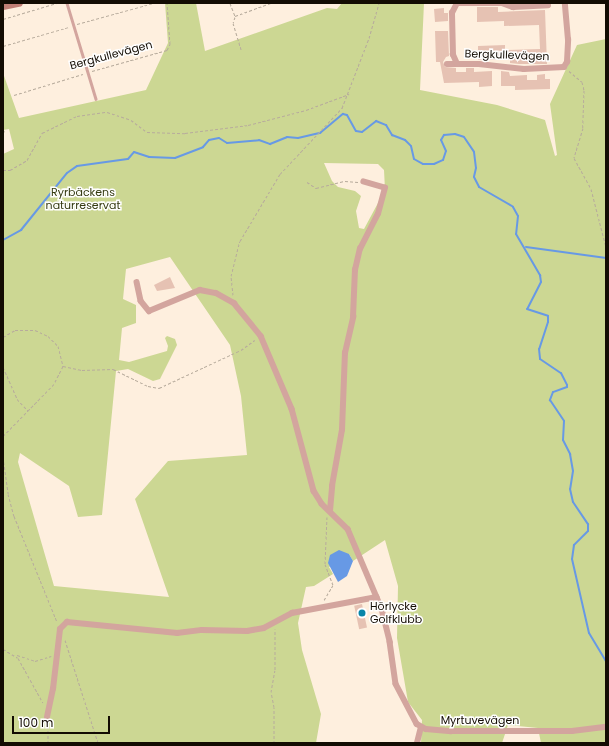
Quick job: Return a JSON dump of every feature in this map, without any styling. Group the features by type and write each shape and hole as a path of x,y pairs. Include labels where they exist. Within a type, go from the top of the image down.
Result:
{"street":[{"path":"3,6 19,3"},
{"name":"Bergkullevägen","path":"456,64 453,55 452,13 458,3 502,3 513,7 548,5"},
{"name":"Bergkullevägen","path":"447,64 524,69 564,67 567,62 568,40 565,3"},
{"path":"329,510 332,506 332,486 342,430 346,353 353,317 355,270 360,249 378,214 385,188 364,182"},
{"path":"137,282 141,301 149,311 200,290 216,293 234,304 261,336 292,409 314,491 329,510 348,529 377,597 390,642 396,684 411,716 421,727 417,743"},
{"path":"47,717 53,689 60,629 67,622 177,633 202,630 247,631 264,628 292,614 377,597"},
{"name":"Myrtuvevägen","path":"421,727 451,731 556,731 606,727"}],"lane":[{"path":"67,3 96,98"}],"path":[{"path":"3,19 57,3"},
{"path":"3,46 154,3"},
{"name":"Bergkullevägen","path":"14,95 167,50 170,44 167,3"},
{"path":"230,3 235,16 233,23 241,50"},
{"path":"235,16 271,3"},
{"path":"234,304 231,276 240,241 280,174 318,131 342,108 370,38 379,3"},
{"path":"564,67 582,82 584,90 583,128 574,158 591,189 606,247"},
{"path":"3,170 10,170 27,160 42,133 77,116 107,112 131,120 147,132 185,133 248,125 306,110 348,94"},
{"path":"307,182 316,188 345,181 364,182"},
{"path":"3,337 15,330 36,330 48,336 58,346 63,366 54,384 3,436"},
{"path":"63,366 82,370 113,369 148,386 160,388 241,350 261,336"},
{"path":"3,367 16,399 28,411"},
{"path":"3,456 8,494 14,516 69,648 98,743"},
{"path":"316,610 328,596 333,585 325,564 329,510"},
{"path":"274,743 274,707 271,692 277,621"},
{"path":"3,649 35,661 56,654"},
{"path":"15,654 43,703"},
{"path":"47,717 48,743"}],"green space":[{"name":"Ryrbäckens naturreservat","path":"165,3 196,3 205,51 327,8 337,9 342,3 424,3 420,90 497,105 545,120 555,156 557,155 550,104 577,45 606,39 606,743 541,743 538,728 508,725 502,743 421,743 422,720 408,702 397,638 398,586 385,540 353,561 349,554 329,567 333,574 314,586 306,587 298,623 302,650 321,714 316,743 3,743 3,154 14,149 9,129 3,130 3,73 19,118 146,90 168,43","holes":["324,163 378,164 384,170 385,190 364,229 359,228 356,211 361,196 355,191 338,187 332,181","170,257 230,345 241,396 247,455 168,461 135,499 169,597 54,586 18,462 20,453 69,486 78,517 102,515 116,371 128,369 153,381 160,379 177,345 175,339 167,336 165,338 168,346 167,351 129,362 119,360 122,328 136,323 136,305 123,299 126,269"]}],"water":[{"path":"339,550 349,554 353,561 347,576 338,582 328,563 330,555"}],"building":[{"path":"477,7 498,7 498,12 545,10 547,64 519,64 510,63 510,60 478,60 478,46 505,45 505,50 540,49 539,25 504,26 504,21 477,22"},
{"path":"444,8 444,13 448,13 448,21 435,22 434,9"},
{"path":"435,31 448,31 449,56 446,57 443,62 445,67 456,68 456,72 466,72 466,68 474,68 474,72 492,71 492,86 479,87 479,82 444,83 440,62 436,62"},
{"path":"501,71 509,72 510,76 527,75 527,80 537,80 537,75 545,74 545,79 550,79 550,89 515,90 515,86 501,86"},
{"path":"170,277 175,288 157,291 154,285"},
{"path":"362,604 367,627 359,629 354,606"}],"waterway":[{"path":"3,240 21,230 67,173 77,166 128,159 134,152 149,157 175,158 203,147 209,140 219,138 227,143 259,140 270,144 287,137 298,138 320,133 343,114 347,115 356,131 362,132 376,121 386,125 392,135 405,140 411,146 414,159 423,164 434,164 443,160 446,151 441,140 444,135 455,134 464,137 474,152 476,168 474,177 479,187 513,207 518,216 516,234 540,275 541,282 527,309 548,316 548,322 539,349 540,359 561,373 567,385 567,387 553,392 550,400 564,421 563,440 570,454 573,471 570,489 573,502 588,524 588,531 574,545 572,559 589,633 606,661"},
{"path":"526,247 606,258"}],"place":[{"name":"Hörlycke Golfklubb","path":"362,613"}]}
